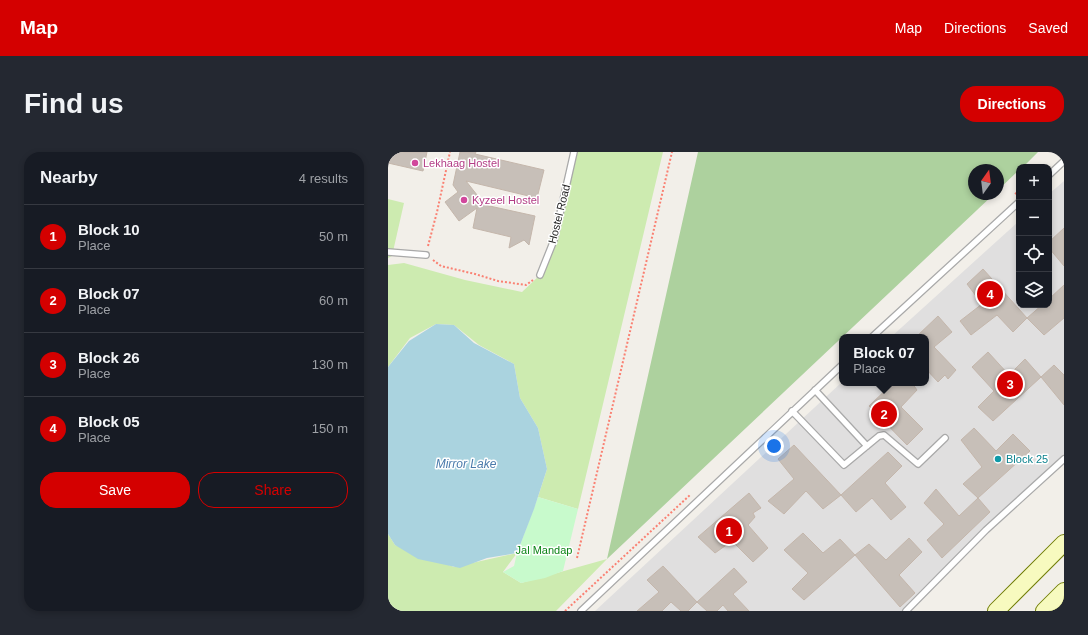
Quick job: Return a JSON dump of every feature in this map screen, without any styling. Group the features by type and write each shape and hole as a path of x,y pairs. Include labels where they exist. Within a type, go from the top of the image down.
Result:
{"street":[{"path":"996,611 1064,543"},
{"path":"1044,611 1064,591"}],"lane":[{"name":"Hostel Road","path":"540,275 554,240 574,152"},
{"path":"1052,172 1064,161"},
{"path":"875,334 1016,205"},
{"path":"388,252 426,255"},
{"path":"581,611 839,368"},
{"path":"815,390 867,446"},
{"path":"792,411 844,465 879,436 884,435 918,464 945,438"},
{"path":"906,611 986,530 1064,459"}],"path":[{"path":"450,152 426,255 441,266 498,281 526,285 540,275"},
{"path":"576,558 672,152"}],"shaded area":[{"path":"1064,181 1064,457 942,570 902,611 595,611 839,385 839,386 929,386 929,334 894,334 1016,224 1016,308 1052,308 1052,191"}],"green space":[{"path":"573,152 663,152 578,509 538,497 547,469 538,428 520,398 514,364 479,345 454,325 436,324 410,338 388,367 388,265 404,263 465,280 522,292 540,275"},
{"path":"698,152 1038,152 1026,164 1016,164 1016,173 1004,184 1004,164 968,164 968,200 988,200 846,334 839,334 839,340 607,559"},
{"path":"388,199 404,203 392,256 388,258"},
{"name":"Jal Mandap","path":"538,497 578,509 563,571 545,578 521,583 503,572 514,566 517,553"},
{"path":"388,534 395,545 454,567 517,553 503,572 521,583 607,559 556,611 390,611 388,608"}],"water":[{"name":"Mirror Lake","path":"436,324 454,325 474,343 514,364 520,398 538,428 547,469 534,509 517,553 487,558 460,568 418,559 395,545 388,534 388,367 409,341"}],"building":[{"name":"Lekhaag Hostel","path":"388,152 427,152 423,171 388,163"},
{"name":"Kyzeel Hostel","path":"460,152 476,152 475,154 544,170 537,198 466,181 485,205 535,216 529,245 524,240 509,248 511,237 473,228 477,208 459,221 445,202 458,192 453,185"},
{"path":"1064,228 1064,266 1052,252 1052,239"},
{"path":"983,269 1016,306 1016,308 1018,308 1027,318 1013,332 997,315 971,335 960,321 982,304 967,284"},
{"path":"1064,285 1064,318 1044,335 1027,318 1039,308 1052,308 1052,296"},
{"path":"938,316 952,332 934,347 956,370 948,379 945,375 938,382 929,372 929,334 919,334"},
{"path":"988,352 1009,375 1025,359 1041,377 993,421 978,407 994,391 972,367"},
{"path":"1054,365 1064,375 1064,405 1041,377"},
{"path":"890,386 914,386 917,390 901,407 923,429 907,445 869,406"},
{"name":"Block 25","path":"974,428 996,451 1013,434 1030,451 978,498 963,484 982,467 961,440"},
{"path":"794,445 841,495 823,509 806,491 784,514 768,501 794,479 778,459"},
{"path":"888,452 902,466 885,483 906,507 891,520 872,498 856,512 841,495"},
{"path":"936,489 959,516 978,498 990,512 942,558 927,540 944,524 924,503"},
{"path":"749,493 761,508 753,513 755,517 748,525 768,548 753,562 732,541 715,553 698,537"},
{"path":"803,533 823,553 840,539 855,555 804,600 792,589 808,573 784,550"},
{"path":"909,538 922,552 899,575 915,593 900,607 855,555 869,544 886,560"},
{"path":"663,566 697,602 688,611 681,611 671,602 662,611 637,611 659,592 647,580"},
{"path":"734,568 747,582 733,594 749,611 728,611 723,605 717,611 707,611 697,602"}],"place":[{"name":"Lekhaag Hostel","path":"415,163"},
{"name":"Kyzeel Hostel","path":"464,200"},
{"name":"Block 05","path":"990,294"},
{"name":"Block 26","path":"1010,384"},
{"name":"Block 07","path":"884,414"},
{"name":"Block 25","path":"998,459"},
{"name":"Block 10","path":"729,531"}]}
